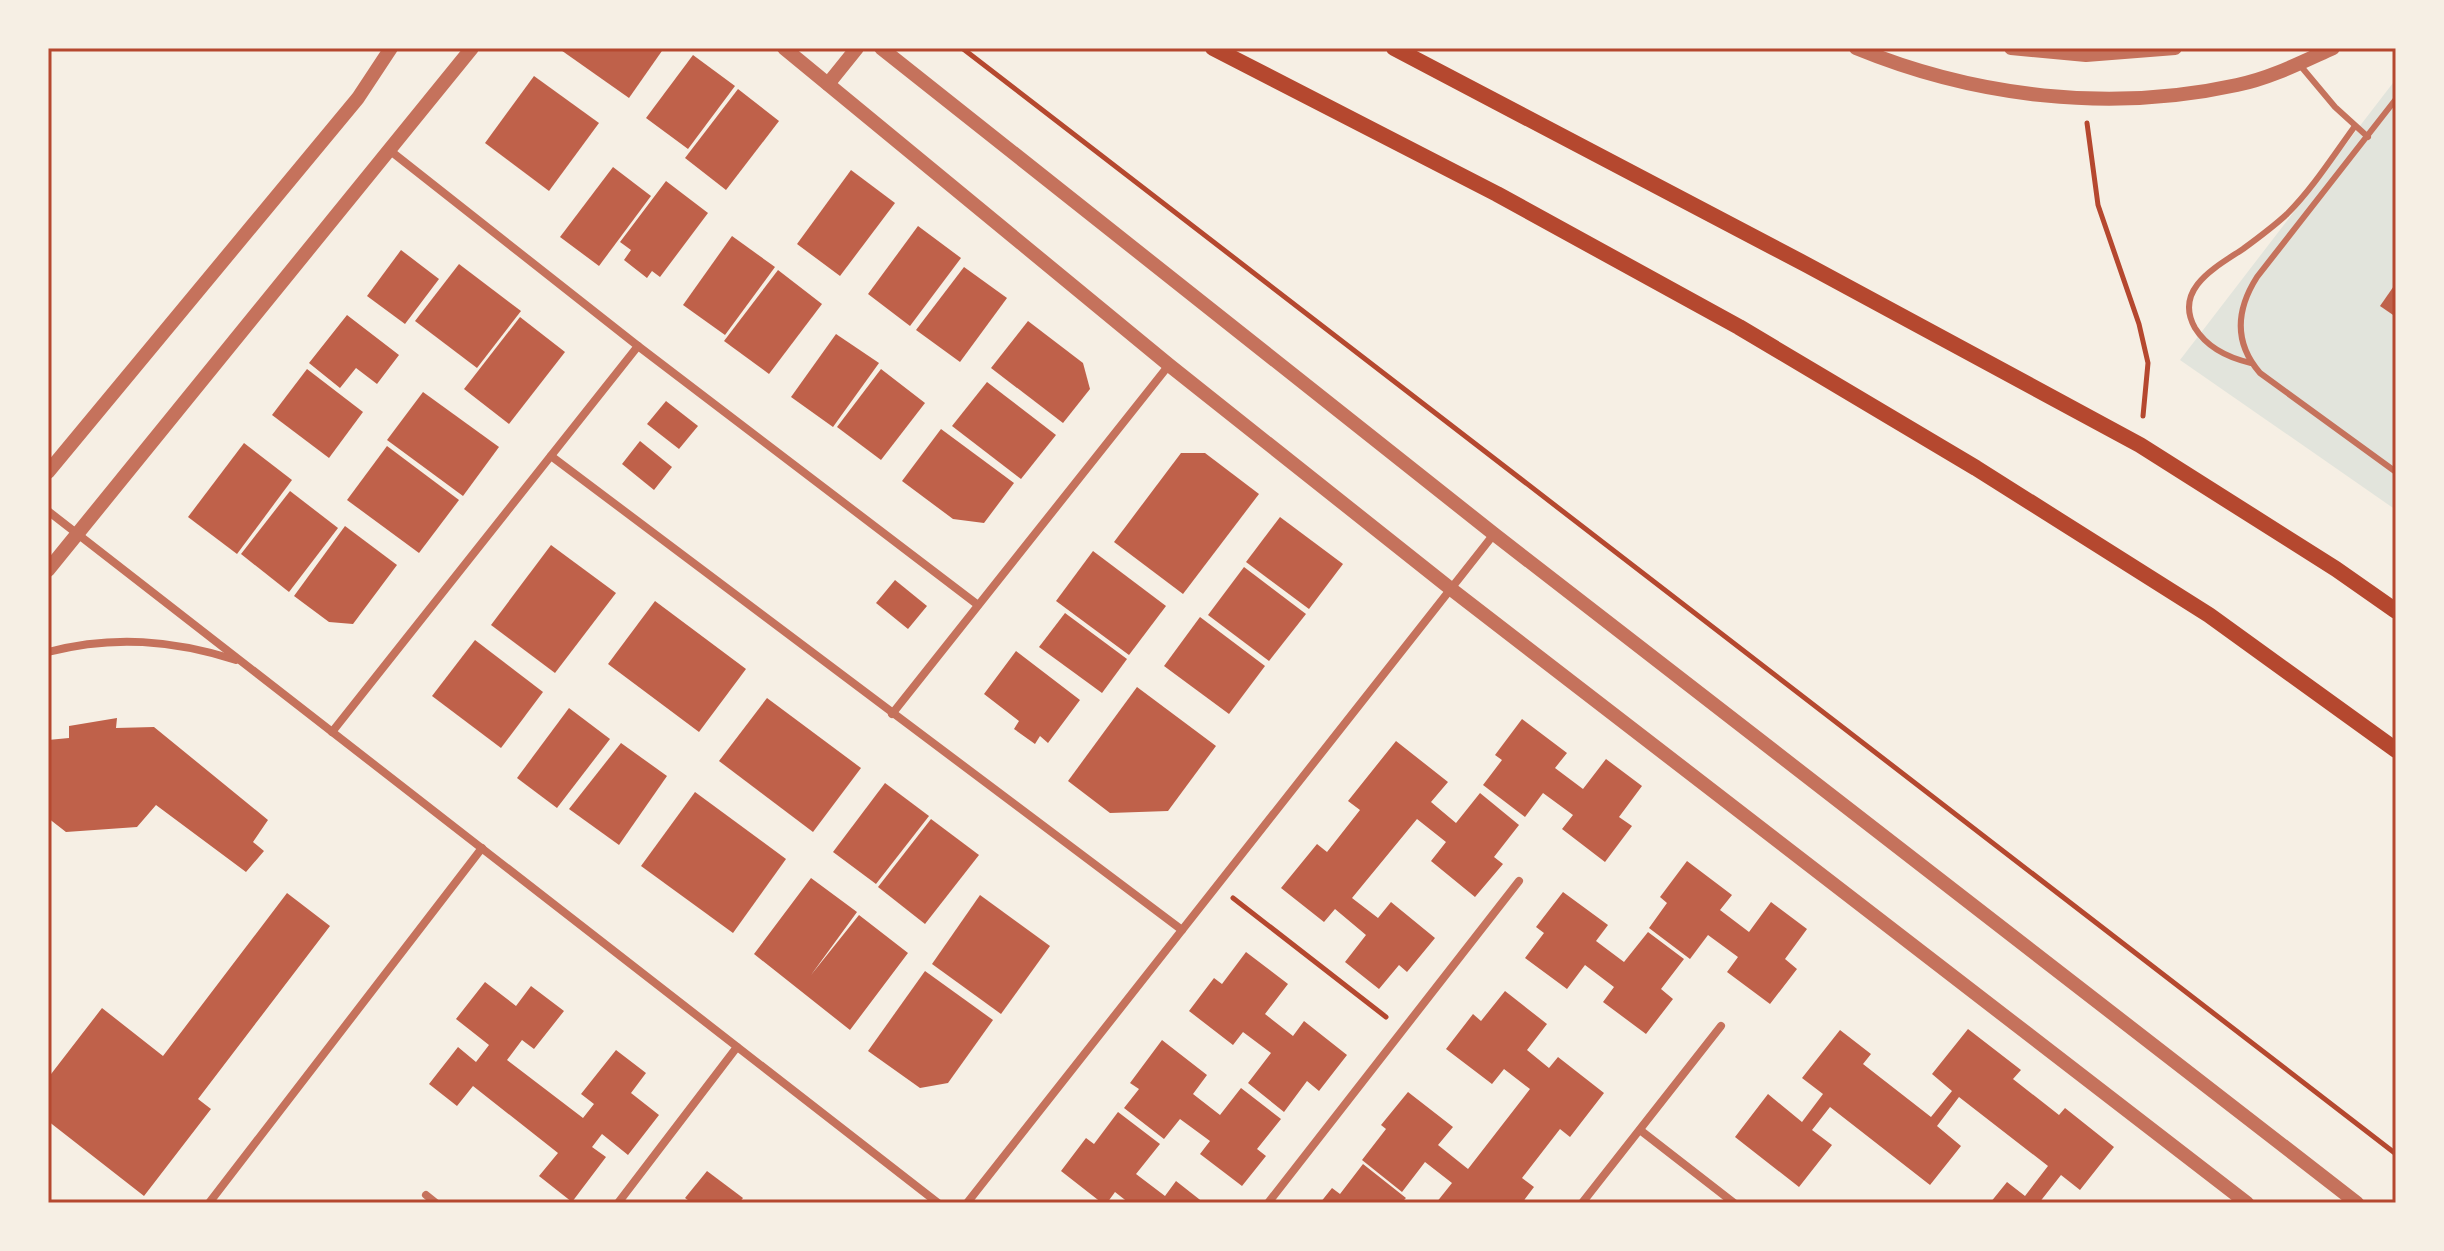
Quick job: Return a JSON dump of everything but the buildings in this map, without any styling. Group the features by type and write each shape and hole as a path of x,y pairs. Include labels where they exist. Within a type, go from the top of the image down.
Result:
{"main road":[{"path":"1213,48 1497,194 1805,366 1976,468 2209,615 2396,750"},
{"path":"1394,48 1807,265 2140,445 2336,569 2396,611"}],"street":[{"path":"48,472 358,98 391,48"},
{"path":"48,570 472,48"},
{"path":"784,48 1169,365 1451,589 2247,1203"},
{"path":"828,84 857,48"},
{"path":"881,48 1494,534 2357,1203"},
{"path":"1856,48 1920,71 1966,83 2014,93 2085,99 2212,90 2239,85 2333,48"},
{"path":"2011,48 2086,55 2175,48"},
{"path":"388,149 638,346 978,605"},
{"path":"332,732 638,346"},
{"path":"892,714 1169,365"},
{"path":"551,456 1182,930"},
{"path":"48,511 938,1203"},
{"path":"967,1203 1494,534"},
{"path":"48,652 117,640 160,642 203,650 243,663"},
{"path":"209,1203 482,848"},
{"path":"1268,1203 1519,881"},
{"path":"1582,1203 1721,1026"},
{"path":"618,1203 737,1047"},
{"path":"1640,1130 1734,1203"},
{"path":"426,1195 436,1203"}],"lane":[{"path":"2299,63 2335,107 2368,137"},
{"path":"2396,99 2248,291 2240,322 2241,338 2251,363 2396,472"},
{"path":"2251,363 2231,358 2207,343 2196,329 2190,314 2189,298 2208,272 2271,229 2297,204 2355,126"}],"path":[{"path":"962,48 2396,1154"},
{"path":"2089,151 2098,205 2139,324 2148,363 2140,445"},
{"path":"1217,886 1403,1030"}],"shaded area":[{"path":"2396,79 2396,510 2180,360"}]}
